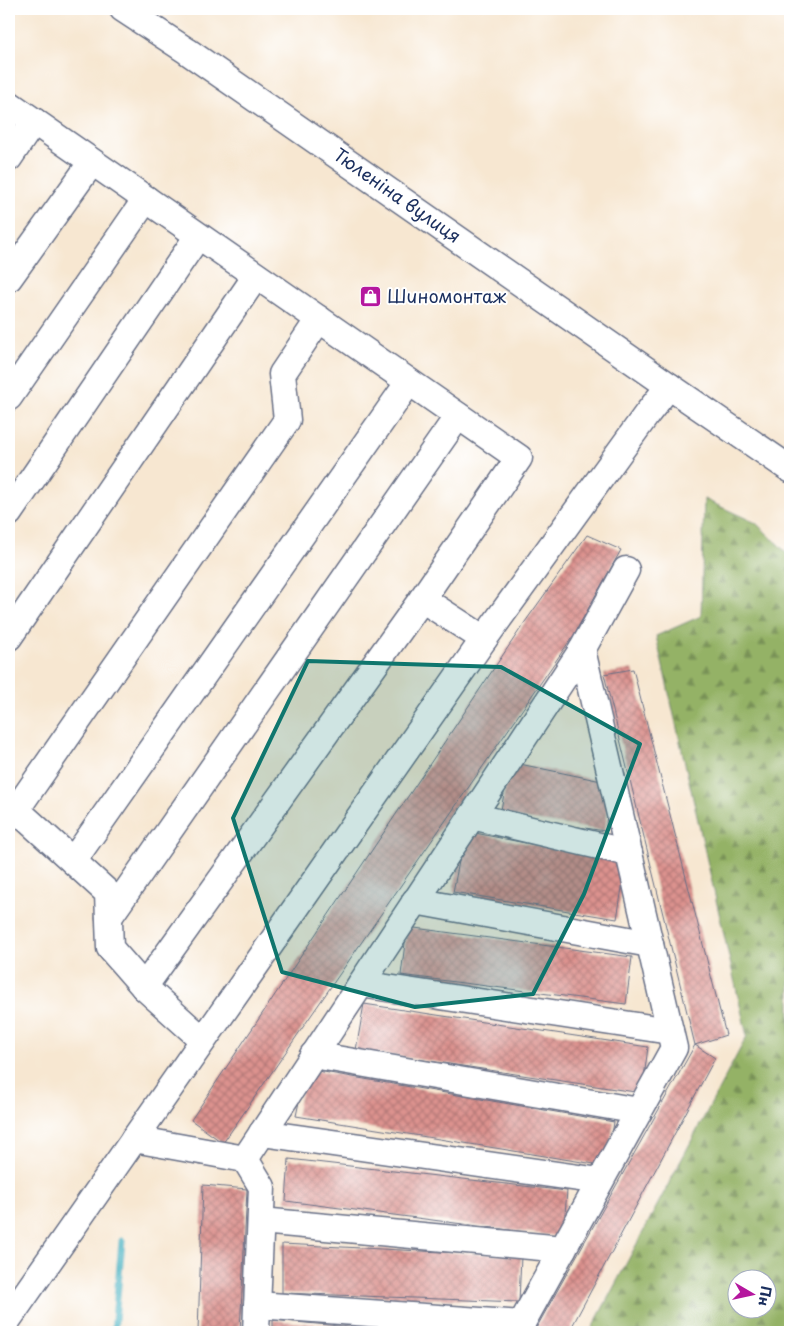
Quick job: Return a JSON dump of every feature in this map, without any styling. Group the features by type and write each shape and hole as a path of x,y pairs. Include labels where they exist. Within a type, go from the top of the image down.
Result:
{"street":[{"name":"Тюленіна вулиця","path":"123,9 310,136 790,470"},
{"path":"9,104 519,458 422,599 144,987"},
{"path":"9,158 34,122"},
{"path":"9,278 92,162"},
{"path":"9,397 146,199"},
{"path":"9,513 198,236"},
{"path":"9,637 256,276"},
{"path":"203,1040 144,987 110,948 108,893 12,806 287,420 282,374 319,320"},
{"path":"73,861 409,382"},
{"path":"9,1318 484,639 669,386"},
{"path":"109,917 458,416"},
{"path":"245,1159 582,650 626,570"},
{"path":"422,599 484,639"},
{"path":"257,1305 519,1328 674,1048 582,650"},
{"path":"472,816 629,853"},
{"path":"415,901 650,944"},
{"path":"361,984 670,1031"},
{"path":"314,1055 639,1111"},
{"path":"262,1133 600,1181"},
{"path":"134,1139 245,1159 262,1187 256,1332"},
{"path":"261,1221 563,1249"}],"highlighted area":[{"path":"308,661 501,667 640,744 584,894 533,994 415,1007 282,972 233,818"}],"green space":[{"path":"704,499 756,523 790,556 790,1332 590,1332 747,1036 656,636 701,616"}],"building":[{"path":"587,535 621,550 573,636 223,1143 191,1120 525,622"},
{"path":"633,669 726,1035 695,1045 604,674"},
{"path":"510,762 611,783 605,831 500,815"},
{"path":"465,831 626,863 617,919 453,892"},
{"path":"407,927 632,957 626,1004 401,975"},
{"path":"364,1004 648,1047 642,1093 356,1050"},
{"path":"695,1045 715,1058 569,1332 534,1332"},
{"path":"306,1069 614,1122 607,1166 296,1116"},
{"path":"289,1159 567,1191 563,1237 286,1201"},
{"path":"203,1185 247,1189 240,1332 198,1332"},
{"path":"282,1244 521,1256 519,1302 282,1293"},
{"path":"273,1320 394,1331 394,1332 273,1332"}],"waterway":[{"path":"114,1332 122,1241"}],"place":[{"name":"Шиномонтаж","path":"371,297"}]}
